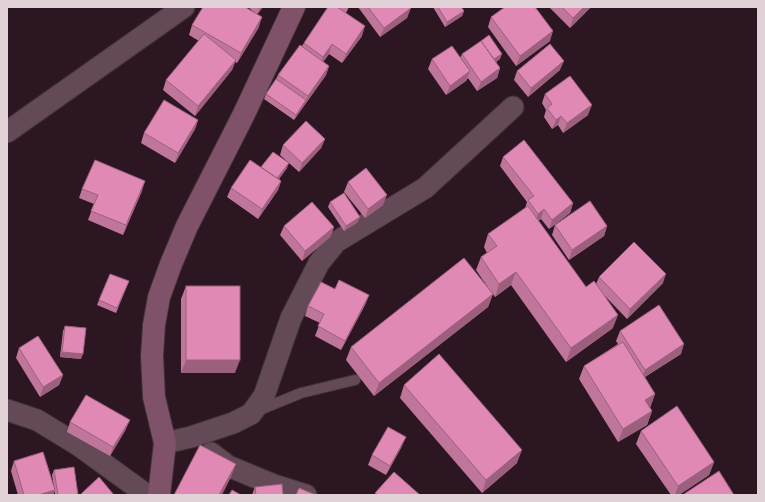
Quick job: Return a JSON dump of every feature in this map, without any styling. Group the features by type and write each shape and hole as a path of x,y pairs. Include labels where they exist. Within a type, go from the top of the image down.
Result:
{"main road":[{"path":"159,495 165,443 154,396 152,356 154,325 159,296 187,226 243,116 294,7"}],"street":[{"path":"7,132 184,7"},
{"path":"165,443 191,437 233,423 251,414 264,396 291,318 319,263 336,242 425,188 513,107"},
{"path":"7,410 37,420 51,428 78,445 147,495"},
{"path":"191,437 228,466 274,485 306,495"}],"lane":[{"path":"251,414 301,393 355,380"}],"building":[{"path":"203,7 245,7 262,17 241,53 192,25"},
{"path":"328,7 337,7 365,26 346,54 332,44 323,57 304,43"},
{"path":"368,7 410,7 411,8 384,28"},
{"path":"438,7 461,7 464,11 447,22"},
{"path":"505,7 535,7 553,31 520,56 491,17"},
{"path":"562,7 584,7 573,18"},
{"path":"204,34 236,60 198,106 166,80"},
{"path":"489,35 502,54 494,59 481,41"},
{"path":"481,41 500,68 481,82 462,54"},
{"path":"550,44 564,61 531,88 517,71"},
{"path":"300,45 329,66 308,96 278,75"},
{"path":"452,46 470,71 450,86 432,59"},
{"path":"570,76 592,105 567,123 561,116 556,120 547,108 552,104 545,94"},
{"path":"276,79 306,100 296,115 266,94"},
{"path":"164,100 198,120 178,153 144,133"},
{"path":"306,121 325,139 302,163 283,145"},
{"path":"524,140 573,203 552,220 544,209 538,214 528,200 534,196 503,157"},
{"path":"273,152 289,163 277,178 261,167"},
{"path":"95,160 145,181 126,225 91,211 98,195 82,189"},
{"path":"250,160 281,181 262,209 231,188"},
{"path":"366,168 387,195 368,209 348,182"},
{"path":"344,193 360,217 346,226 330,202"},
{"path":"590,201 607,226 572,250 555,225"},
{"path":"312,202 334,227 305,251 284,226"},
{"path":"528,206 586,287 594,281 618,315 571,348 516,272 499,284 481,257 497,246 488,234"},
{"path":"634,242 666,274 630,309 599,277"},
{"path":"464,258 493,294 379,383 351,347"},
{"path":"110,274 129,281 117,308 99,300"},
{"path":"339,280 369,295 345,341 318,326 324,314 308,306 321,282 335,289"},
{"path":"186,286 240,286 240,360 186,360"},
{"path":"659,305 684,344 645,370 620,331"},
{"path":"65,326 86,328 83,354 62,352"},
{"path":"38,336 63,375 43,387 19,348"},
{"path":"623,342 655,394 645,400 652,411 623,429 584,366"},
{"path":"439,354 522,450 486,480 404,385"},
{"path":"86,395 130,420 113,447 70,422"},
{"path":"677,406 714,462 678,486 641,431"},
{"path":"388,427 406,437 390,466 372,455"},
{"path":"200,445 236,464 219,495 174,495"},
{"path":"43,452 55,490 38,495 24,495 14,461"},
{"path":"74,467 78,495 58,495 54,470"},
{"path":"719,471 734,495 684,495 684,494"},
{"path":"394,472 420,495 378,495 375,493"},
{"path":"99,477 114,495 81,494"},
{"path":"282,484 283,495 256,495 255,487"},
{"path":"299,488 316,495 296,495"},
{"path":"232,490 241,495 229,495"}]}
